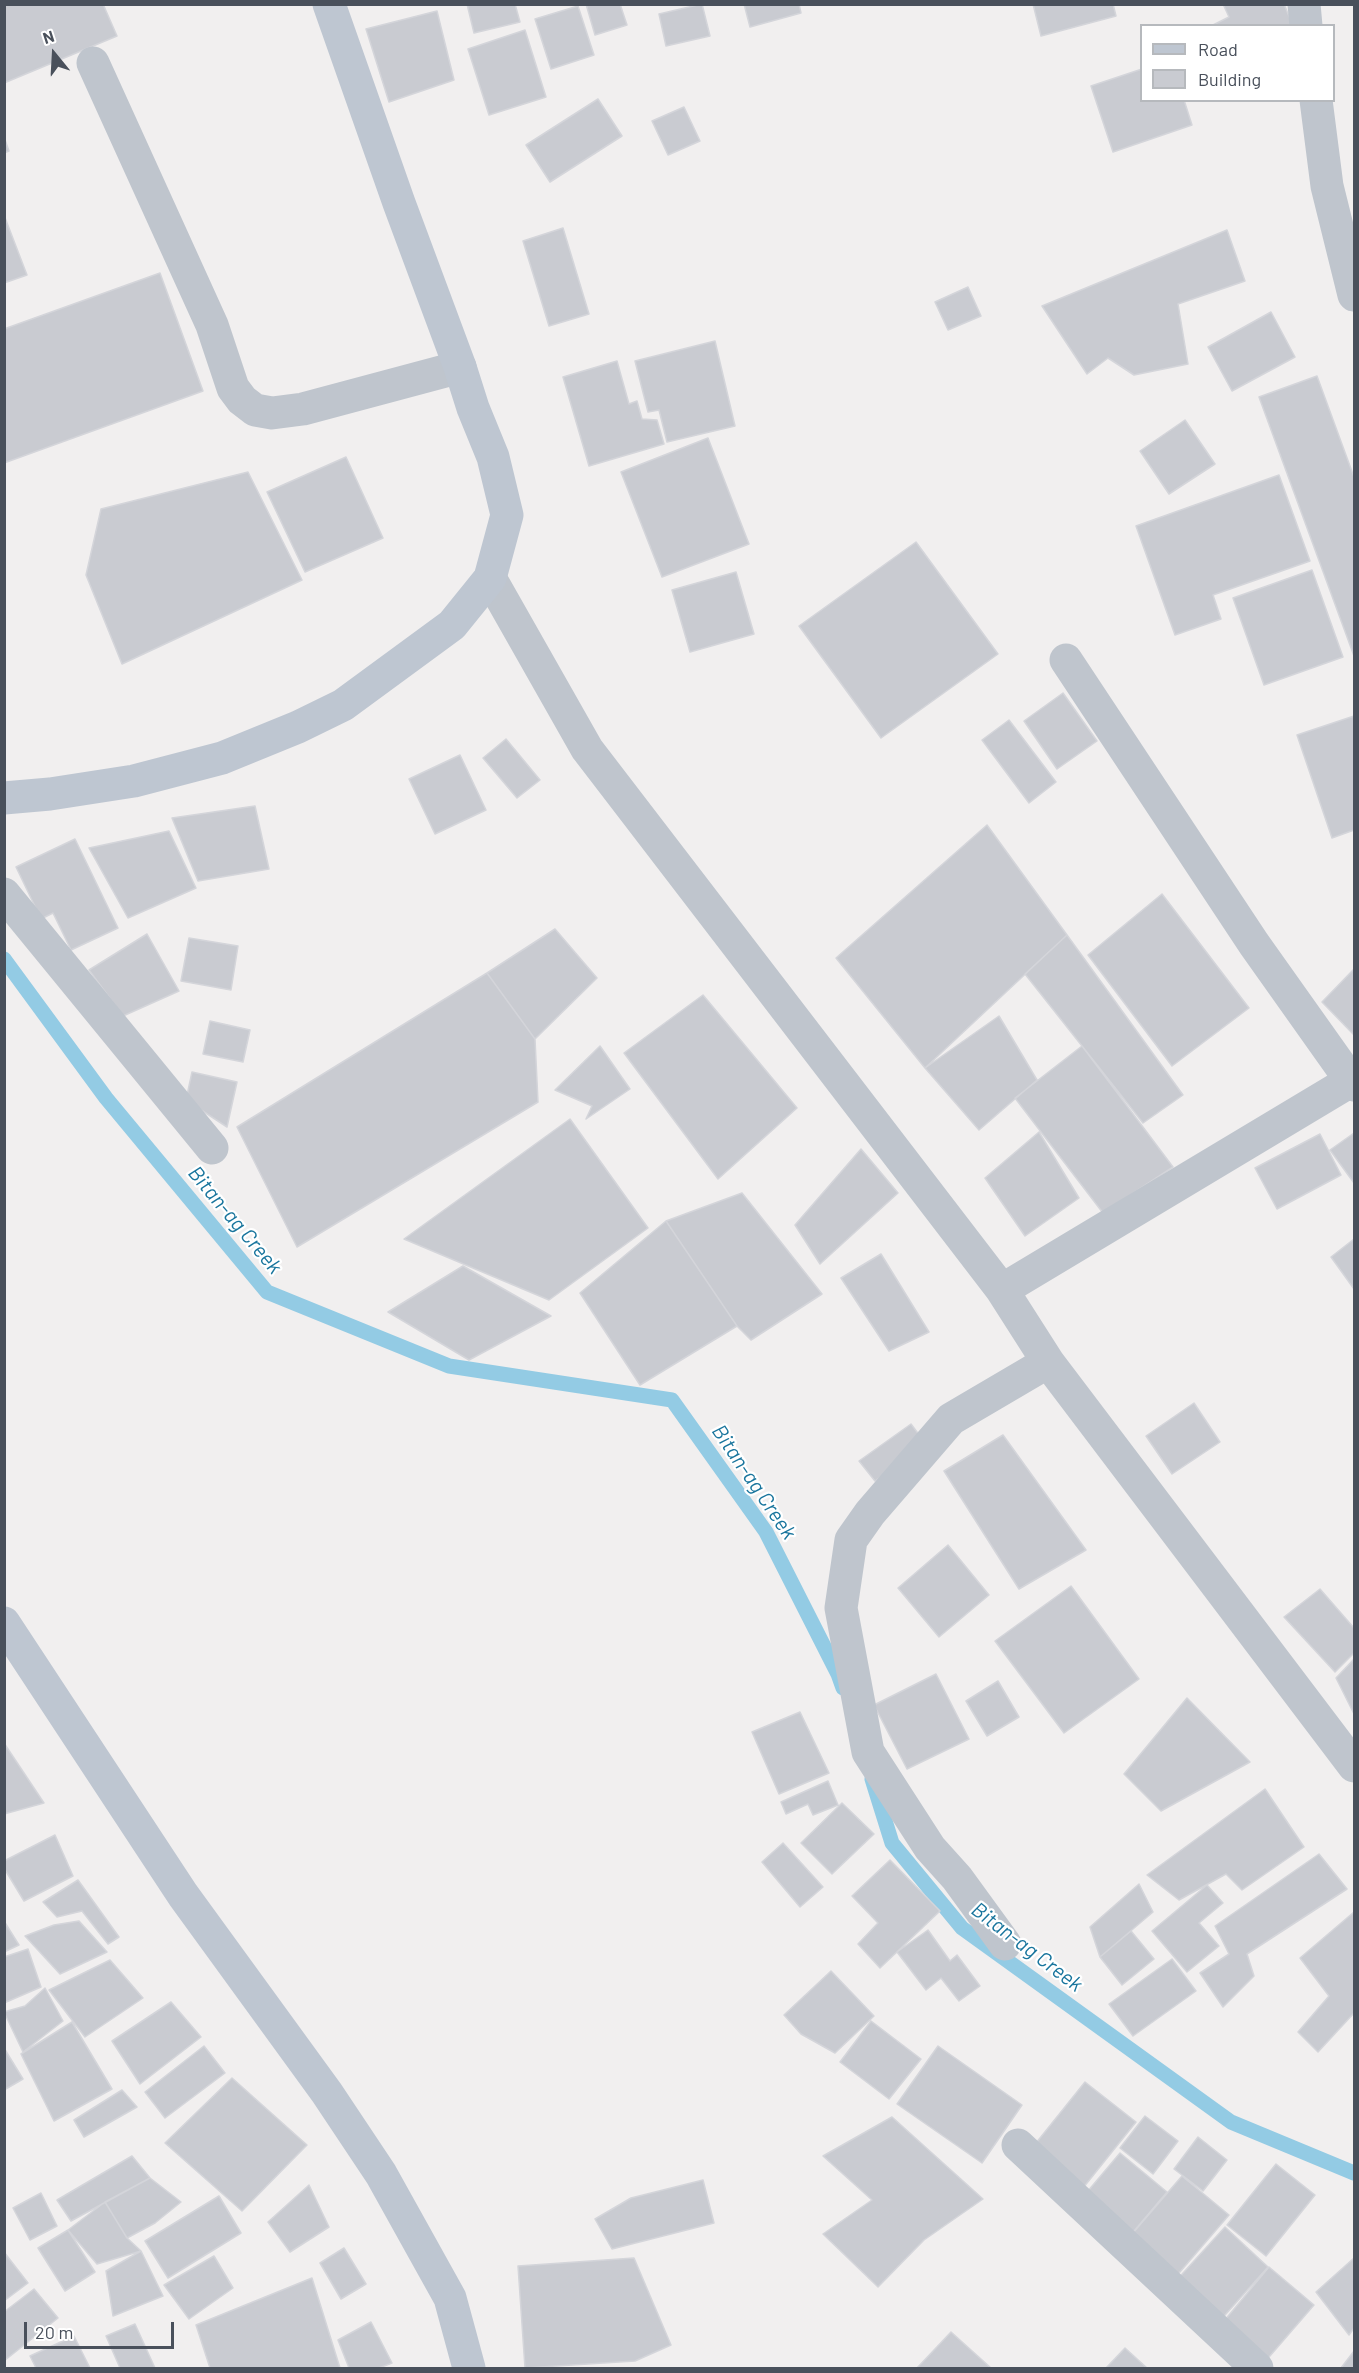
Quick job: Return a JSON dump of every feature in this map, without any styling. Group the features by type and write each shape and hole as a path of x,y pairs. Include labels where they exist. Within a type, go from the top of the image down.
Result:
{"main road":[{"path":"4,798 50,794 134,781 222,758 298,727 344,705 452,625 490,578 507,515 493,457 473,408 329,4"},
{"path":"4,1623 183,1895 327,2093 381,2174 450,2298 469,2368"}],"street":[{"path":"1304,4 1306,24"},
{"path":"93,63 212,325 233,388 242,400 255,410 272,413 303,409 460,367"},
{"path":"1316,102 1327,186 1354,295"},
{"path":"490,578 587,749 1002,1290 1048,1362 1354,1766"},
{"path":"1002,1290 1354,1082 1254,944 1066,660"},
{"path":"4,894 212,1148"},
{"path":"1005,1944 957,1878 930,1848 868,1752 841,1608 851,1540 870,1513 951,1419 1048,1362"},
{"path":"1018,2145 1257,2368"}],"building":[{"path":"4,4 103,4 117,36 4,83"},
{"path":"467,4 515,4 520,22 474,33"},
{"path":"586,4 620,4 627,25 595,35"},
{"path":"702,4 710,36 666,46 659,14"},
{"path":"744,4 799,4 801,13 750,27"},
{"path":"1033,4 1113,4 1116,16 1041,36"},
{"path":"1223,4 1284,4 1292,24 1215,24 1229,17"},
{"path":"578,6 594,55 551,69 535,19"},
{"path":"437,11 454,80 389,102 366,29"},
{"path":"525,30 546,97 489,115 468,49"},
{"path":"1140,70 1140,102 1185,102 1192,125 1113,152 1091,86"},
{"path":"598,99 622,136 550,182 526,145"},
{"path":"684,107 700,141 668,155 652,121"},
{"path":"4,137 9,151 4,153"},
{"path":"4,215 27,275 4,283"},
{"path":"563,228 589,314 549,326 523,241"},
{"path":"1227,230 1245,281 1178,304 1188,364 1134,375 1108,358 1087,374 1042,306"},
{"path":"160,273 203,391 4,463 4,329"},
{"path":"968,287 981,316 948,330 935,302"},
{"path":"1271,312 1295,357 1232,391 1208,347"},
{"path":"715,341 735,426 667,442 659,410 648,412 635,361"},
{"path":"617,361 629,404 637,401 642,419 657,420 664,444 589,466 563,377"},
{"path":"1317,376 1354,477 1354,656 1259,397"},
{"path":"1185,420 1215,464 1169,494 1140,451"},
{"path":"708,438 749,544 662,577 621,472"},
{"path":"346,457 383,538 305,572 267,492"},
{"path":"248,472 302,580 122,664 86,575 101,509"},
{"path":"1279,475 1310,561 1213,595 1221,619 1175,635 1136,526"},
{"path":"916,542 998,654 881,738 799,626"},
{"path":"1312,570 1343,657 1264,685 1233,598"},
{"path":"736,572 754,634 690,652 672,590"},
{"path":"1063,693 1097,741 1057,769 1024,721"},
{"path":"1354,716 1354,830 1332,838 1297,735"},
{"path":"1009,720 1056,782 1029,803 982,740"},
{"path":"506,739 540,780 517,798 483,758"},
{"path":"460,755 486,810 435,834 409,779"},
{"path":"255,806 269,869 198,881 172,818"},
{"path":"987,825 1067,935 925,1068 836,958"},
{"path":"169,831 196,888 128,918 89,848"},
{"path":"75,839 118,928 71,950 53,913 41,919 16,867"},
{"path":"1162,894 1249,1008 1172,1066 1088,955"},
{"path":"555,929 597,978 535,1039 487,973"},
{"path":"147,934 179,991 123,1016 89,970"},
{"path":"1067,935 1183,1095 1143,1123 1025,974"},
{"path":"189,938 238,946 231,990 181,981"},
{"path":"1354,969 1354,1035 1322,1002"},
{"path":"487,973 535,1039 538,1102 297,1247 237,1127"},
{"path":"703,995 797,1108 718,1179 624,1053"},
{"path":"999,1016 1037,1080 979,1130 925,1068"},
{"path":"210,1021 250,1030 243,1062 203,1054"},
{"path":"600,1046 630,1089 586,1119 592,1106 555,1090"},
{"path":"1082,1046 1173,1167 1103,1213 1015,1098"},
{"path":"192,1072 237,1082 227,1127 186,1100"},
{"path":"570,1119 648,1228 549,1300 404,1239"},
{"path":"1039,1132 1079,1198 1025,1236 985,1178"},
{"path":"1354,1133 1354,1183 1330,1150"},
{"path":"1320,1134 1341,1175 1277,1209 1255,1168"},
{"path":"861,1149 898,1193 820,1264 795,1225"},
{"path":"742,1193 822,1294 751,1340 737,1326 666,1221"},
{"path":"666,1221 737,1326 640,1385 580,1293"},
{"path":"1354,1239 1354,1289 1331,1257"},
{"path":"881,1254 929,1332 889,1351 841,1278"},
{"path":"463,1266 551,1316 469,1360 388,1312"},
{"path":"1194,1403 1220,1442 1172,1474 1146,1436"},
{"path":"911,1424 926,1444 875,1481 859,1461"},
{"path":"1003,1435 1086,1550 1019,1589 944,1471"},
{"path":"948,1545 989,1595 939,1637 898,1588"},
{"path":"1071,1586 1139,1679 1064,1733 995,1641"},
{"path":"1320,1589 1354,1628 1354,1653 1335,1672 1284,1617"},
{"path":"1354,1659 1354,1714 1336,1678"},
{"path":"936,1674 969,1739 907,1769 874,1705"},
{"path":"998,1681 1019,1717 987,1736 966,1701"},
{"path":"1187,1698 1250,1762 1161,1811 1124,1774"},
{"path":"800,1712 829,1773 779,1794 752,1732"},
{"path":"4,1743 44,1803 4,1814"},
{"path":"828,1781 838,1805 813,1815 808,1804 786,1814 781,1802"},
{"path":"1265,1789 1304,1847 1242,1890 1226,1874 1179,1900 1147,1875"},
{"path":"842,1803 874,1834 832,1874 801,1843"},
{"path":"55,1835 73,1876 24,1901 4,1868 4,1861"},
{"path":"783,1843 823,1887 800,1907 762,1862"},
{"path":"1319,1854 1347,1889 1247,1954 1254,1976 1223,2007 1200,1973 1229,1954 1215,1926"},
{"path":"890,1860 940,1911 880,1968 858,1944 878,1923 852,1896"},
{"path":"78,1880 119,1937 108,1944 82,1911 57,1917 43,1902"},
{"path":"1139,1884 1153,1912 1100,1957 1090,1927"},
{"path":"1207,1885 1223,1903 1199,1923 1219,1946 1187,1972 1152,1931"},
{"path":"1354,1912 1354,2013 1318,2052 1298,2032 1329,1996 1300,1958"},
{"path":"4,1921 19,1945 4,1952"},
{"path":"79,1921 107,1952 60,1974 25,1936 54,1925"},
{"path":"928,1930 950,1961 957,1955 980,1986 959,2001 941,1978 926,1990 897,1952"},
{"path":"1131,1931 1154,1959 1122,1985 1100,1957"},
{"path":"28,1949 41,1987 4,2003 4,1957"},
{"path":"1172,1959 1196,1991 1133,2036 1109,2004"},
{"path":"110,1960 143,1998 85,2037 49,1990"},
{"path":"831,1971 874,2016 835,2053 801,2034 784,2015"},
{"path":"45,1988 63,2021 23,2052 4,2012 25,2006"},
{"path":"171,2002 201,2037 140,2084 112,2041"},
{"path":"871,2021 921,2059 889,2099 840,2062"},
{"path":"72,2022 112,2089 54,2121 21,2054"},
{"path":"204,2046 225,2073 165,2118 145,2092"},
{"path":"938,2046 1022,2105 982,2163 897,2104"},
{"path":"4,2048 23,2079 4,2090"},
{"path":"232,2078 307,2145 242,2211 165,2143"},
{"path":"1085,2082 1136,2122 1083,2188 1032,2148"},
{"path":"122,2090 137,2107 84,2137 74,2120"},
{"path":"1145,2116 1178,2141 1153,2174 1120,2148"},
{"path":"892,2117 983,2199 924,2240 878,2287 823,2234 872,2200 823,2156"},
{"path":"1198,2137 1227,2160 1203,2191 1174,2169"},
{"path":"1120,2153 1167,2192 1129,2237 1082,2198"},
{"path":"132,2156 150,2178 71,2221 57,2200"},
{"path":"1276,2164 1315,2195 1266,2256 1227,2225"},
{"path":"1182,2176 1229,2215 1173,2280 1126,2241"},
{"path":"150,2178 181,2202 155,2223 127,2238 105,2202"},
{"path":"703,2180 714,2223 612,2249 595,2219 631,2198"},
{"path":"309,2185 329,2227 290,2252 268,2222"},
{"path":"41,2193 57,2226 30,2240 13,2208"},
{"path":"219,2196 241,2233 168,2278 145,2241"},
{"path":"105,2202 127,2238 141,2251 97,2264 68,2230"},
{"path":"1225,2227 1268,2267 1217,2324 1173,2284"},
{"path":"68,2230 95,2272 65,2291 38,2248"},
{"path":"344,2248 366,2284 341,2299 320,2263"},
{"path":"141,2251 163,2296 113,2316 106,2271"},
{"path":"4,2252 28,2283 4,2301"},
{"path":"214,2256 233,2288 189,2319 164,2285"},
{"path":"634,2258 671,2345 635,2361 525,2368 518,2266"},
{"path":"1354,2258 1354,2328 1349,2335 1316,2292"},
{"path":"1269,2267 1314,2305 1263,2364 1219,2327"},
{"path":"312,2278 340,2368 210,2368 196,2325"},
{"path":"34,2289 58,2318 4,2361 4,2312"},
{"path":"371,2322 392,2363 379,2368 349,2368 338,2340"},
{"path":"135,2324 155,2368 120,2368 106,2336"},
{"path":"951,2332 991,2368 917,2368"},
{"path":"74,2336 90,2368 36,2368 30,2356"},
{"path":"1125,2348 1147,2368 1106,2368"},
{"path":"1354,2351 1354,2368 1341,2368"}],"waterway":[{"name":"Bitan-ag Creek","path":"4,959 106,1098 267,1292 449,1366 672,1400 766,1532 843,1688"},
{"name":"Bitan-ag Creek","path":"872,1779 892,1843 962,1928 1231,2122 1354,2173"}]}
